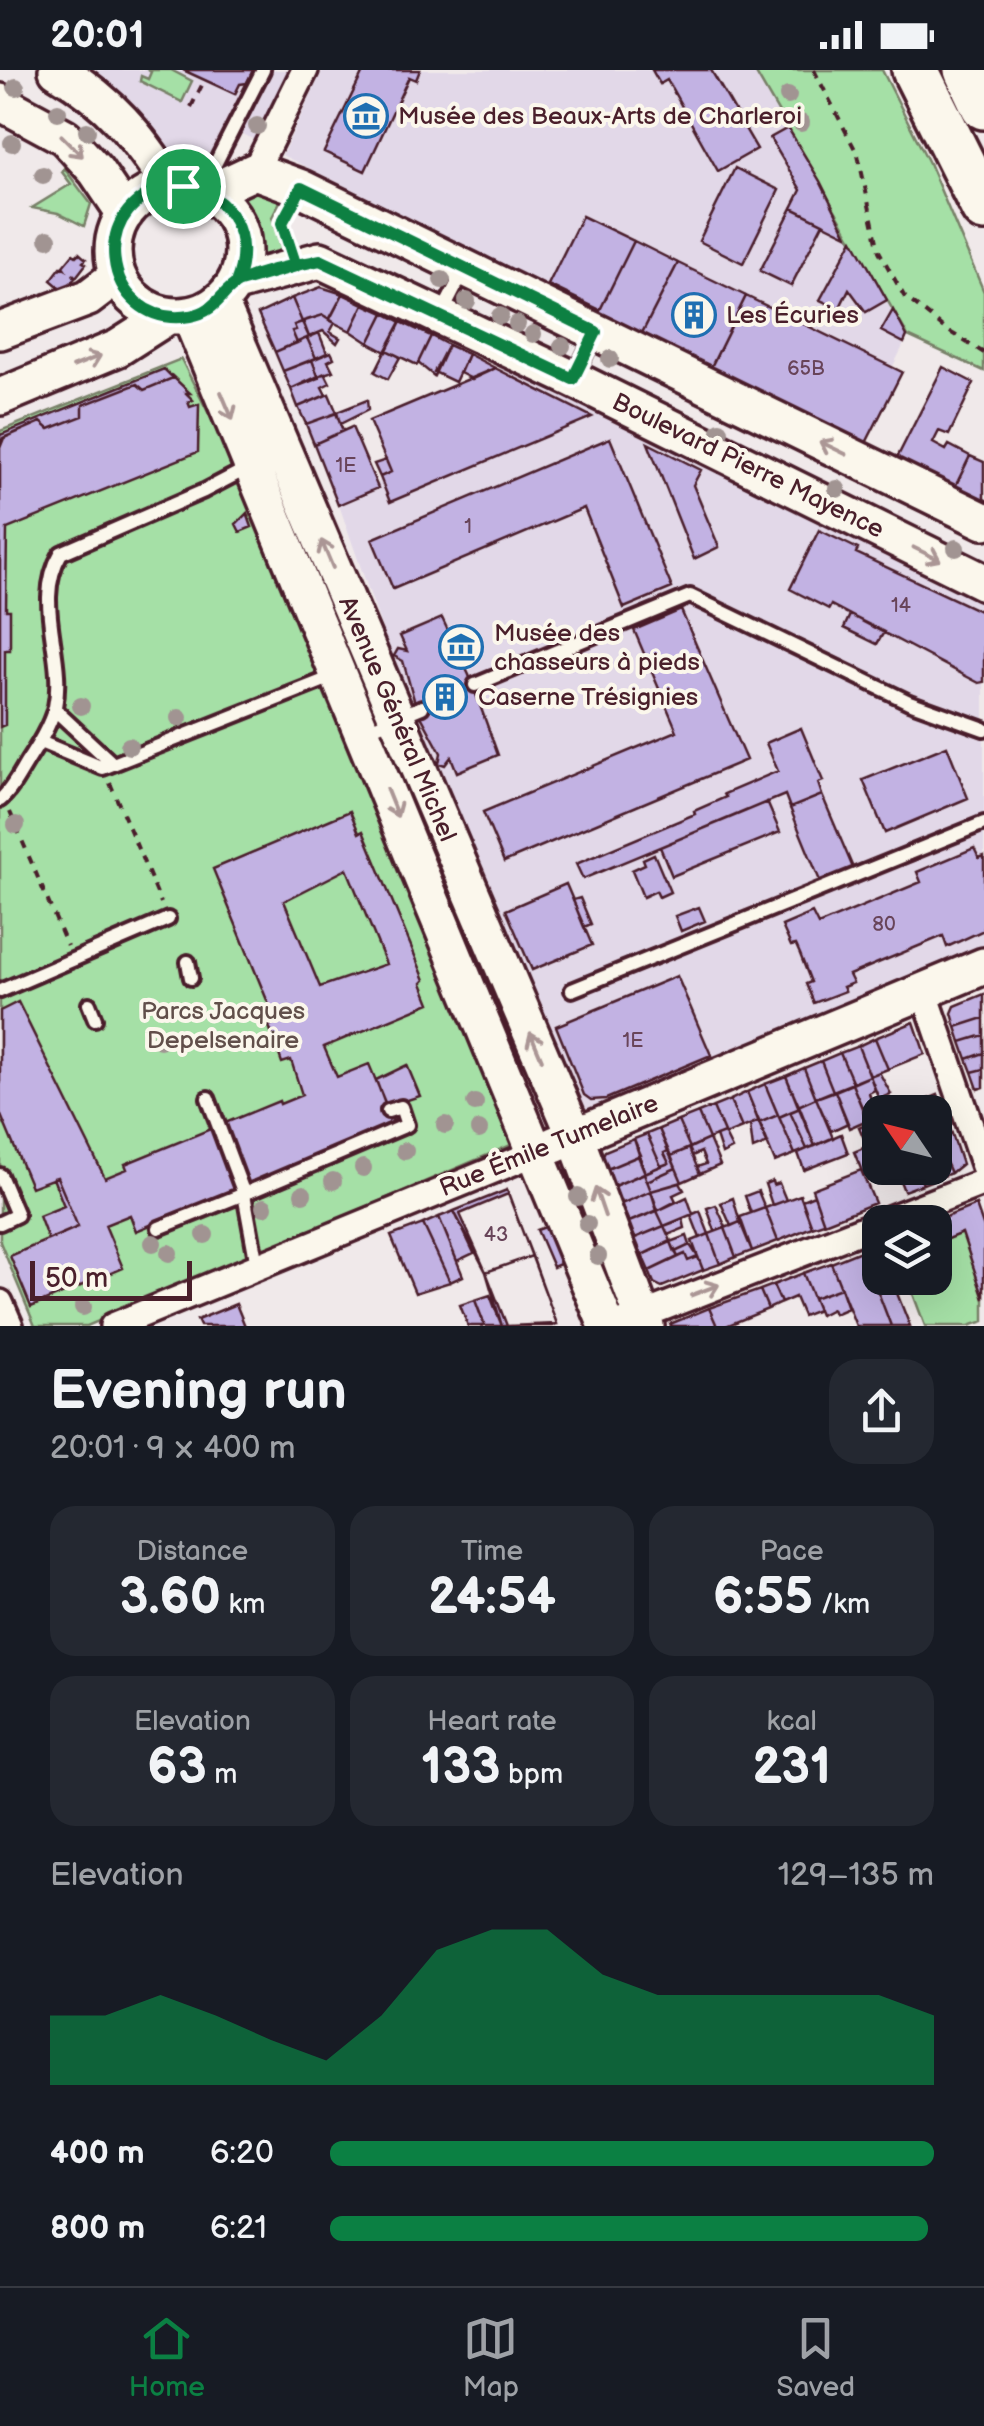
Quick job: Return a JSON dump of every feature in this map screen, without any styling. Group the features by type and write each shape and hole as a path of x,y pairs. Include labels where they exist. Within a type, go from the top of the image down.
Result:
{"highway":[{"path":"915,70 984,208"},
{"path":"967,70 984,106"}],"main road":[{"path":"57,70 79,83 126,123 142,140 170,186"},
{"path":"0,102 66,137 96,171 124,214"},
{"path":"209,184 241,232 242,267 203,304 147,309 129,295 118,276 113,244 124,214 153,191 209,184 256,172 301,188 984,521"},
{"name":"Boulevard Pierre Mayence","path":"0,396 118,348 203,304 320,260 573,379 984,582"},
{"path":"0,331 88,298 118,276"},
{"name":"Avenue Général Michel","path":"203,304 252,465 607,1326"},
{"name":"Avenue Général Michel","path":"203,304 410,712 574,1136 634,1322"},
{"name":"Rue Émile Tumelaire","path":"534,1153 984,966"}],"street":[{"path":"256,172 305,70"},
{"path":"924,991 984,1166"},
{"name":"Rue Émile Tumelaire","path":"113,1326 534,1153"},
{"path":"634,1322 984,1182"},
{"path":"0,1303 10,1326"}],"lane":[{"path":"209,184 263,70"},
{"path":"440,317 457,284 457,265"},
{"path":"573,379 596,332"},
{"path":"2,799 40,742 54,709 58,679 48,611 50,579 61,553 204,492 252,465"},
{"path":"475,685 690,596 909,702 984,729"},
{"path":"40,742 108,766 338,675"},
{"path":"54,709 108,766"},
{"path":"362,732 410,712"},
{"path":"572,990 984,823"},
{"path":"0,992 168,920"},
{"path":"188,962 191,978"},
{"path":"88,1004 95,1019"},
{"path":"208,1098 244,1194 257,1265"},
{"path":"159,1228 407,1124 400,1107 388,1111"},
{"path":"0,1175 17,1215 0,1223"}],"path":[{"path":"814,70 858,156 879,251 904,296 945,329 984,352"},
{"path":"191,107 204,81"},
{"path":"296,266 282,223 301,188"},
{"path":"108,766 168,920"},
{"path":"2,799 72,960"}],"shaded area":[{"path":"77,70 294,70 257,141 233,130 209,176 172,164"},
{"path":"323,70 754,70 908,336 892,368 901,373 867,443 282,155"},
{"path":"510,364 984,599 984,945 584,1114 416,726 339,505 377,488 380,477 391,473 371,421"}],"green space":[{"path":"148,70 171,70 192,81 182,102 140,81 141,76 148,79"},
{"path":"754,70 882,70 929,163 984,292 984,371 908,336"},
{"path":"64,168 91,204 84,226 58,213 32,208 71,184 62,172"},
{"path":"243,182 285,192 272,217 285,259 262,264 257,228 238,194"},
{"name":"Parcs Jacques Depelsenaire","path":"181,359 249,493 511,1145 87,1326 35,1326 0,1242 0,431"},
{"path":"959,1222 984,1291 984,1321 969,1326 925,1326 913,1295 952,1295 952,1225"}],"building":[{"path":"183,70 253,70 235,94"},
{"name":"Musée des Beaux-Arts de Charleroi","path":"364,70 420,70 416,80 409,77 365,171 324,152"},
{"path":"652,70 711,70 757,149 718,171 667,80 660,84"},
{"path":"788,128 847,235 792,208 801,190 770,138"},
{"path":"735,168 779,190 743,263 699,241"},
{"path":"792,208 823,223 791,286 760,271"},
{"path":"582,216 634,241 600,310 548,285"},
{"path":"853,239 887,300 866,312 849,289 839,309 820,300"},
{"path":"634,241 678,263 642,333 599,312"},
{"path":"79,253 86,264 76,277 73,274 75,278 64,291 51,280 61,267 65,269 63,266 73,254"},
{"name":"Les Écuries","path":"678,263 746,296 711,367 642,333"},
{"path":"321,287 343,294 330,319 323,315 302,322 292,298"},
{"path":"343,294 364,304 351,331 329,320"},
{"path":"746,296 902,372 866,443 711,367"},
{"path":"292,298 302,322 294,325 296,330 292,331 297,343 275,352 258,314"},
{"path":"364,304 384,313 369,343 351,331"},
{"path":"893,310 907,336 904,343 881,331"},
{"path":"384,313 401,322 386,352 369,343"},
{"path":"323,315 335,323 330,332 340,338 337,343 323,331 309,337 303,321"},
{"path":"302,322 309,337 297,343 292,331 296,330 294,325"},
{"path":"401,322 431,336 417,365 386,350"},
{"path":"319,333 327,353 316,358 307,338"},
{"path":"431,336 448,345 434,376 418,363"},
{"path":"307,338 316,358 283,371 275,352"},
{"path":"448,345 468,354 455,382 434,372"},
{"path":"386,350 400,357 388,379 375,372"},
{"path":"331,352 334,358 328,361 333,371 318,376 312,360"},
{"path":"468,354 495,368 472,379 460,373"},
{"path":"312,360 319,378 291,389 283,371"},
{"path":"943,367 974,383 949,435 939,431 933,443 946,450 949,445 970,456 955,487 897,458"},
{"path":"495,368 592,417 390,502 380,477 391,472 369,421"},
{"path":"164,369 173,378 144,390 137,384 83,405 83,416 49,429 41,422 4,438 0,448 0,435"},
{"path":"325,373 330,383 322,387 326,395 298,407 291,389"},
{"path":"171,375 190,393 186,393 193,400 188,402 190,407 199,404 198,452 7,529 6,610 10,610 10,650 5,650 5,725 0,727 3,438 41,422 49,429 83,416 83,405 137,384 144,390 173,378"},
{"path":"329,394 337,413 306,424 298,407"},
{"path":"367,400 368,410 340,424 337,412"},
{"path":"336,413 343,431 314,444 306,424"},
{"path":"352,427 378,488 338,505 314,444"},
{"path":"610,438 672,588 624,608 584,508 393,589 372,539"},
{"path":"648,443 701,470 693,485 719,547 694,559"},
{"path":"970,456 984,462 984,501 955,487"},
{"path":"386,460 391,472 380,477 374,464"},
{"path":"247,513 252,527 240,532 236,524"},
{"path":"819,530 858,549 856,553 984,613 984,682 979,683 831,605 829,609 790,589"},
{"path":"681,610 746,760 504,862 483,812 677,731 634,630"},
{"path":"850,615 884,632 877,644 844,628"},
{"name":"Caserne Trésignies","path":"442,618 469,675 498,755 457,772 451,757 445,765 439,763 441,753 421,716 425,714 420,700 415,703 403,661 394,656 398,649 407,651 400,636"},
{"path":"801,728 823,781 818,783 822,795 790,808 785,795 583,879 576,864 695,814 694,811 726,797 724,794 778,771 766,743"},
{"path":"947,746 968,798 885,833 863,780"},
{"path":"822,795 853,868 820,881 790,808"},
{"path":"767,802 780,832 672,876 660,847"},
{"path":"350,811 359,833 363,831 425,980 422,983 430,1003 324,1047 337,1077 369,1064 394,1124 136,1231 130,1215 105,1225 123,1268 31,1307 10,1256 78,1227 57,1177 31,1187 0,1113 0,1011 18,1002 105,1178 127,1169 125,1164 302,1095 291,1060 282,1063 269,1026 276,1022 213,869","holes":["347,869 386,964 320,987 284,901"]},
{"path":"974,848 979,858 984,856 984,930 947,947 943,936 849,975 853,983 843,987 845,991 814,1003 800,954 796,945 791,946 782,926 812,913 818,925 921,882 917,872"},
{"path":"654,854 670,892 659,897 656,891 643,897 632,870"},
{"path":"566,884 592,945 532,970 506,910"},
{"path":"580,898 591,924 584,927 573,900"},
{"path":"699,907 705,921 681,931 675,916"},
{"path":"677,976 711,1055 606,1099 591,1100 584,1095 556,1026"},
{"path":"984,994 984,1018 956,1027 952,1013 955,1006"},
{"path":"984,1018 984,1035 961,1042 956,1027"},
{"path":"914,1022 925,1054 888,1069 875,1038"},
{"path":"984,1035 984,1053 967,1059 961,1042"},
{"path":"875,1038 888,1069 870,1076 858,1046"},
{"path":"858,1046 870,1076 853,1083 840,1053"},
{"path":"840,1053 853,1083 833,1091 821,1061"},
{"path":"984,1053 984,1069 972,1072 967,1059"},
{"path":"821,1061 833,1091 816,1098 804,1068"},
{"path":"407,1065 420,1096 386,1107 376,1080"},
{"path":"804,1068 816,1098 798,1106 786,1076"},
{"path":"984,1069 984,1087 978,1089 972,1072"},
{"path":"879,1072 891,1094 877,1095 870,1076"},
{"path":"786,1076 800,1108 779,1117 765,1084"},
{"path":"870,1076 875,1090 862,1095 862,1107 852,1084"},
{"path":"765,1084 778,1115 759,1123 747,1092"},
{"path":"852,1084 862,1108 862,1122 849,1128 835,1091"},
{"path":"835,1091 848,1123 831,1131 816,1098"},
{"path":"747,1092 759,1121 742,1128 730,1100"},
{"path":"816,1098 833,1138 815,1146 798,1106"},
{"path":"730,1100 742,1128 725,1135 713,1107"},
{"path":"713,1107 724,1133 709,1139 698,1113"},
{"path":"800,1108 815,1146 807,1149 790,1112"},
{"path":"790,1112 807,1149 795,1154 779,1117"},
{"path":"698,1113 709,1139 690,1148 678,1121"},
{"path":"778,1115 795,1154 775,1162 759,1123"},
{"path":"678,1121 690,1148 671,1156 659,1129"},
{"path":"759,1121 768,1143 753,1149 750,1125"},
{"path":"659,1129 669,1163 661,1166 647,1134"},
{"path":"724,1133 732,1149 722,1154 716,1136"},
{"path":"647,1134 661,1166 645,1173 634,1139"},
{"path":"841,1134 848,1153 804,1170 798,1153"},
{"path":"952,1134 962,1164 952,1172"},
{"path":"634,1139 641,1155 607,1169 602,1157 605,1151"},
{"path":"709,1139 720,1165 700,1174 697,1167 706,1164 701,1152 692,1156 689,1148"},
{"path":"689,1148 700,1174 682,1182 671,1156"},
{"path":"862,1149 862,1171 854,1152"},
{"path":"668,1151 676,1168 647,1181 644,1173 669,1163 664,1153"},
{"path":"638,1156 645,1173 614,1186 607,1169"},
{"path":"676,1168 682,1182 651,1191 647,1181"},
{"path":"861,1170 862,1185 867,1185 875,1203 824,1223 812,1189"},
{"path":"644,1173 651,1191 621,1204 614,1186"},
{"path":"57,1177 78,1227 48,1240 39,1216 64,1206 53,1178"},
{"path":"772,1181 773,1185 779,1183 786,1200 772,1205 765,1184"},
{"path":"680,1183 684,1190 673,1195 676,1201 657,1211 651,1191"},
{"path":"507,1190 557,1324 553,1326 502,1326 486,1272 454,1211"},
{"path":"651,1191 658,1210 629,1222 621,1204"},
{"path":"758,1191 765,1208 751,1213 745,1196"},
{"path":"508,1194 532,1256 486,1272 460,1214"},
{"path":"800,1195 812,1227 778,1241 765,1208"},
{"path":"814,1195 824,1223 812,1227 802,1200"},
{"path":"687,1197 693,1214 664,1226 657,1211"},
{"path":"733,1198 740,1222 731,1226 721,1203"},
{"path":"716,1205 726,1227 715,1231 707,1208"},
{"path":"976,1205 984,1228 984,1299 962,1233 952,1237 952,1214"},
{"path":"765,1208 778,1241 752,1251 740,1217"},
{"path":"454,1211 474,1253 457,1261 439,1217"},
{"path":"657,1211 664,1226 635,1238 629,1222"},
{"path":"700,1211 709,1234 700,1238 691,1215"},
{"path":"439,1217 463,1276 450,1282 423,1224"},
{"path":"683,1219 685,1228 668,1235 664,1226"},
{"path":"740,1222 752,1251 736,1257 725,1228"},
{"path":"423,1224 450,1282 415,1293 391,1236"},
{"path":"553,1224 567,1261 553,1267 537,1230"},
{"path":"664,1226 671,1241 642,1255 635,1238"},
{"path":"725,1228 736,1257 720,1264 709,1234"},
{"path":"709,1234 720,1264 703,1270 692,1241"},
{"path":"687,1236 690,1245 675,1252 671,1242"},
{"path":"671,1242 678,1257 649,1271 642,1255"},
{"path":"690,1245 698,1257 688,1261 685,1254 678,1257 675,1252"},
{"path":"862,1250 862,1295 879,1295 891,1326 856,1326 831,1263"},
{"path":"685,1254 688,1261 698,1257 703,1270 662,1287 654,1283 649,1271"},
{"path":"532,1256 557,1324 507,1326 486,1272"},
{"path":"831,1263 841,1288 813,1298 803,1273"},
{"path":"803,1273 818,1310 803,1316 795,1297 781,1303 773,1285"},
{"path":"773,1285 781,1303 768,1309 760,1290"},
{"path":"841,1288 848,1308 820,1315 813,1298"},
{"path":"760,1290 768,1309 717,1326 709,1308"},
{"path":"490,1295 502,1326 485,1326 475,1300"},
{"path":"879,1295 898,1295 910,1326 891,1326"},
{"path":"475,1300 485,1326 468,1326 460,1305"},
{"path":"236,1304 245,1326 200,1326 197,1320"},
{"path":"709,1308 717,1326 670,1324"}],"place":[{"name":"Musée des Beaux-Arts de Charleroi","path":"366,116"},
{"name":"Les Écuries","path":"694,315"},
{"name":"Musée des chasseurs à pieds","path":"461,647"},
{"name":"Caserne Trésignies","path":"445,697"}],"route":[{"path":"183,186 153,191 137,200 117,228 113,260 118,276 129,295 147,309 168,316 190,316 220,302 236,283 320,260 573,379 596,332 301,188 282,223 296,266 236,283 244,249 234,216 208,192 183,186"}]}
